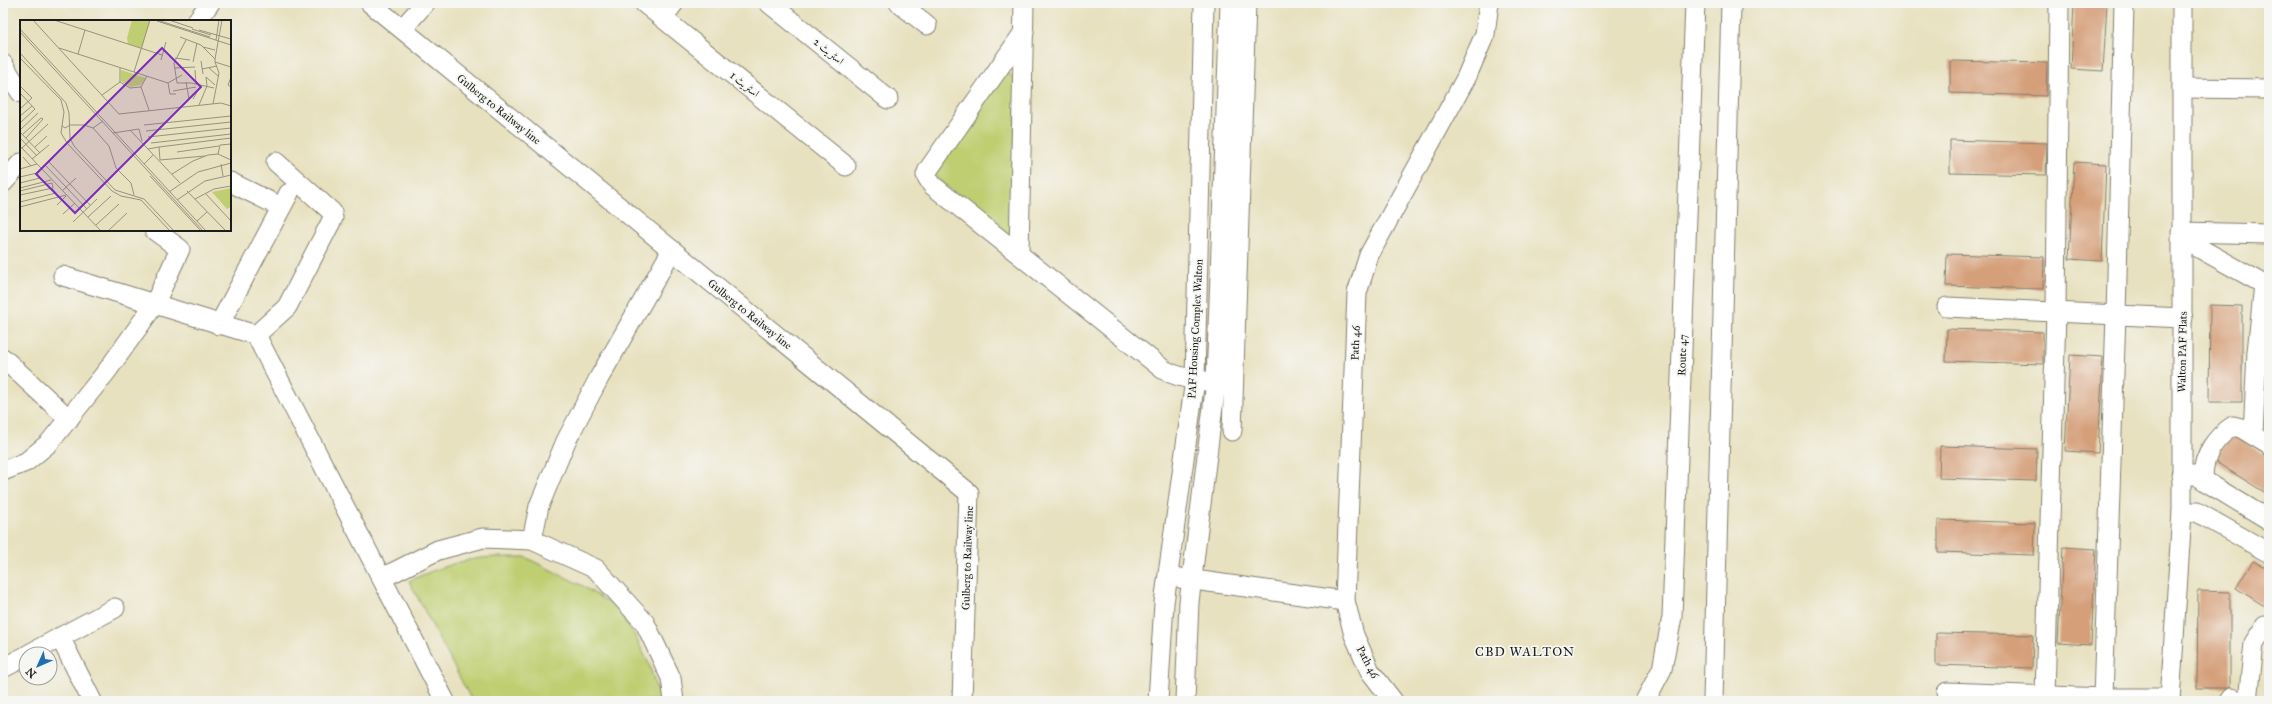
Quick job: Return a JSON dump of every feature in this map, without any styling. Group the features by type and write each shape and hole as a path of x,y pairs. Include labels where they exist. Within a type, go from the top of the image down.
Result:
{"street":[{"path":"198,20 210,3"},
{"name":"Gulberg to Railway line","path":"370,3 969,493 962,701"},
{"path":"402,30 425,3"},
{"name":"اسٹریٹ 1","path":"644,3 846,166"},
{"path":"663,18 674,3"},
{"name":"اسٹریٹ 2","path":"769,3 888,99"},
{"path":"899,3 927,26"},
{"path":"1019,253 1024,3"},
{"name":"PAF Housing Complex Walton","path":"1158,701 1167,576 1195,380 1204,3"},
{"name":"PAF Housing Complex Walton","path":"1185,701 1192,581 1225,382 1230,3"},
{"path":"1232,431 1225,382 1246,3"},
{"name":"Path 46","path":"1393,701 1370,671 1354,636 1345,601 1357,293 1369,255 1466,78 1485,34 1489,3"},
{"name":"Route 47","path":"1645,701 1662,669 1672,617 1695,3"},
{"path":"1713,701 1731,3"},
{"path":"2045,695 2056,312 2059,3"},
{"path":"2103,698 2116,315 2124,3"},
{"name":"Walton PAF Flats","path":"2170,699 2182,512 2182,3"},
{"path":"1024,32 926,175 932,185 1164,370 1175,376 1195,380 1225,382"},
{"path":"5,74 20,92"},
{"path":"2182,88 2269,89"},
{"path":"256,335 287,307 333,218 332,212 276,162"},
{"path":"3,184 20,164"},
{"path":"219,325 285,200 231,182"},
{"path":"3,471 26,462 49,443 107,371 154,305 180,249 156,231"},
{"path":"2181,235 2269,234"},
{"path":"2181,235 2266,285 2263,356 2253,435"},
{"path":"532,540 538,506 566,441 598,378 672,250"},
{"path":"63,276 219,325 256,335 445,701"},
{"path":"1947,308 2183,318"},
{"path":"3,358 69,419"},
{"path":"2269,445 2253,435 2233,426 2224,432 2209,451 2202,475 2202,479 2269,520"},
{"path":"2181,475 2202,475"},
{"path":"2182,512 2197,512 2269,553"},
{"path":"382,578 438,550 483,538 532,540 596,569 645,622 671,678 674,701"},
{"path":"1167,576 1192,581 1345,601"},
{"path":"44,646 115,608"},
{"path":"2248,701 2254,643 2265,626 2269,628"},
{"path":"60,637 92,701"},
{"path":"3,668 18,660"},
{"path":"1947,692 2170,699"},
{"path":"2229,701 2231,698 2239,701"}],"green space":[{"path":"1003,70 1017,80 1012,240 934,176"},
{"path":"525,557 583,586 615,607 634,634 649,664 660,701 472,701 409,581 451,564 472,559"}],"building":[{"path":"2074,3 2107,3 2103,71 2071,69"},
{"path":"1950,61 2047,63 2046,96 1950,93"},
{"path":"1950,140 2047,143 2046,175 1950,173"},
{"path":"2074,162 2106,164 2102,261 2069,259"},
{"path":"1947,254 2044,257 2043,289 1946,286"},
{"path":"2210,305 2242,306 2242,402 2209,402"},
{"path":"1947,329 2043,332 2043,364 1946,361"},
{"path":"2070,355 2103,357 2098,453 2065,451"},
{"path":"2232,433 2269,457 2269,495 2214,461"},
{"path":"1940,446 2037,449 2036,481 1939,478"},
{"path":"1938,520 2035,523 2034,555 1938,552"},
{"path":"2063,547 2096,549 2091,645 2058,643"},
{"path":"2253,561 2269,570 2269,609 2236,588"},
{"path":"2198,591 2230,592 2230,688 2197,688"},
{"path":"1936,633 2033,635 2032,668 1936,665"}],"district":[{"name":"CBD WALTON","path":"1525,651"}]}
